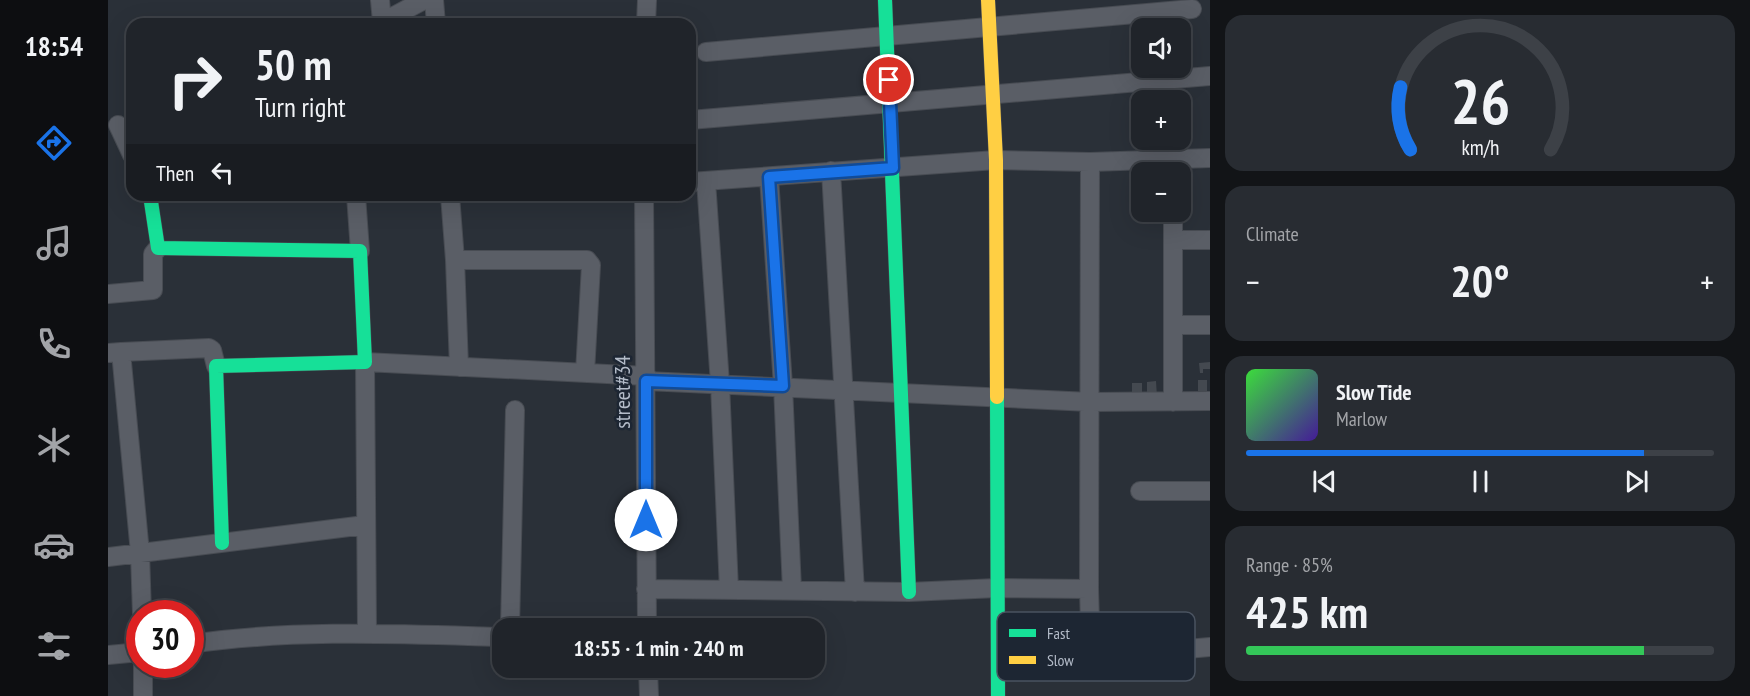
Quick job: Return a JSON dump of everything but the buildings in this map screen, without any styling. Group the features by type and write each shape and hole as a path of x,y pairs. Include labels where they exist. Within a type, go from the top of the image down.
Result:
{"street":[{"path":"381,0 381,18"},
{"path":"390,18 424,0"},
{"path":"434,0 436,18"},
{"path":"646,18 647,0"},
{"path":"885,0 909,592"},
{"path":"988,0 996,160 997,612"},
{"path":"706,52 1192,9"},
{"path":"696,119 1210,76"},
{"path":"119,124 126,141"},
{"path":"1189,162 1210,158"},
{"path":"729,590 720,384 698,182 996,160 1131,163"},
{"path":"1090,162 1090,612"},
{"path":"831,171 855,592"},
{"path":"769,177 783,386 792,590"},
{"path":"108,294 153,291 153,254 158,248 151,201"},
{"path":"356,201 365,362 367,632"},
{"path":"450,201 459,367"},
{"name":"street#34","path":"644,201 647,618"},
{"path":"1173,222 1173,402"},
{"path":"1173,240 1210,240"},
{"path":"158,248 360,251"},
{"path":"455,260 587,260 591,265 585,374"},
{"path":"1173,326 1210,326"},
{"path":"142,600 140,553 114,352 209,348 212,350 216,366 222,543"},
{"path":"216,366 365,362 844,391 1090,402 1210,401"},
{"path":"510,618 515,410"},
{"path":"1140,491 1210,491"},
{"path":"108,558 365,525"},
{"path":"646,589 909,592 997,588 1089,588"},
{"path":"204,642 367,632 492,637"},
{"path":"1195,648 1210,647"},
{"path":"108,655 126,653"},
{"path":"143,678 143,696"},
{"path":"648,678 649,696"},
{"path":"998,681 998,696"}],"traffic: fast":[{"path":"885,0 909,592"},
{"path":"151,201 158,248 360,251 365,362 216,366 222,543"},
{"path":"997,397 998,612"},
{"path":"998,681 998,696"}],"traffic: slow":[{"path":"988,0 996,160 997,397"}],"route":[{"path":"646,520 646,381 783,386 769,177 893,168 889,80"}]}
